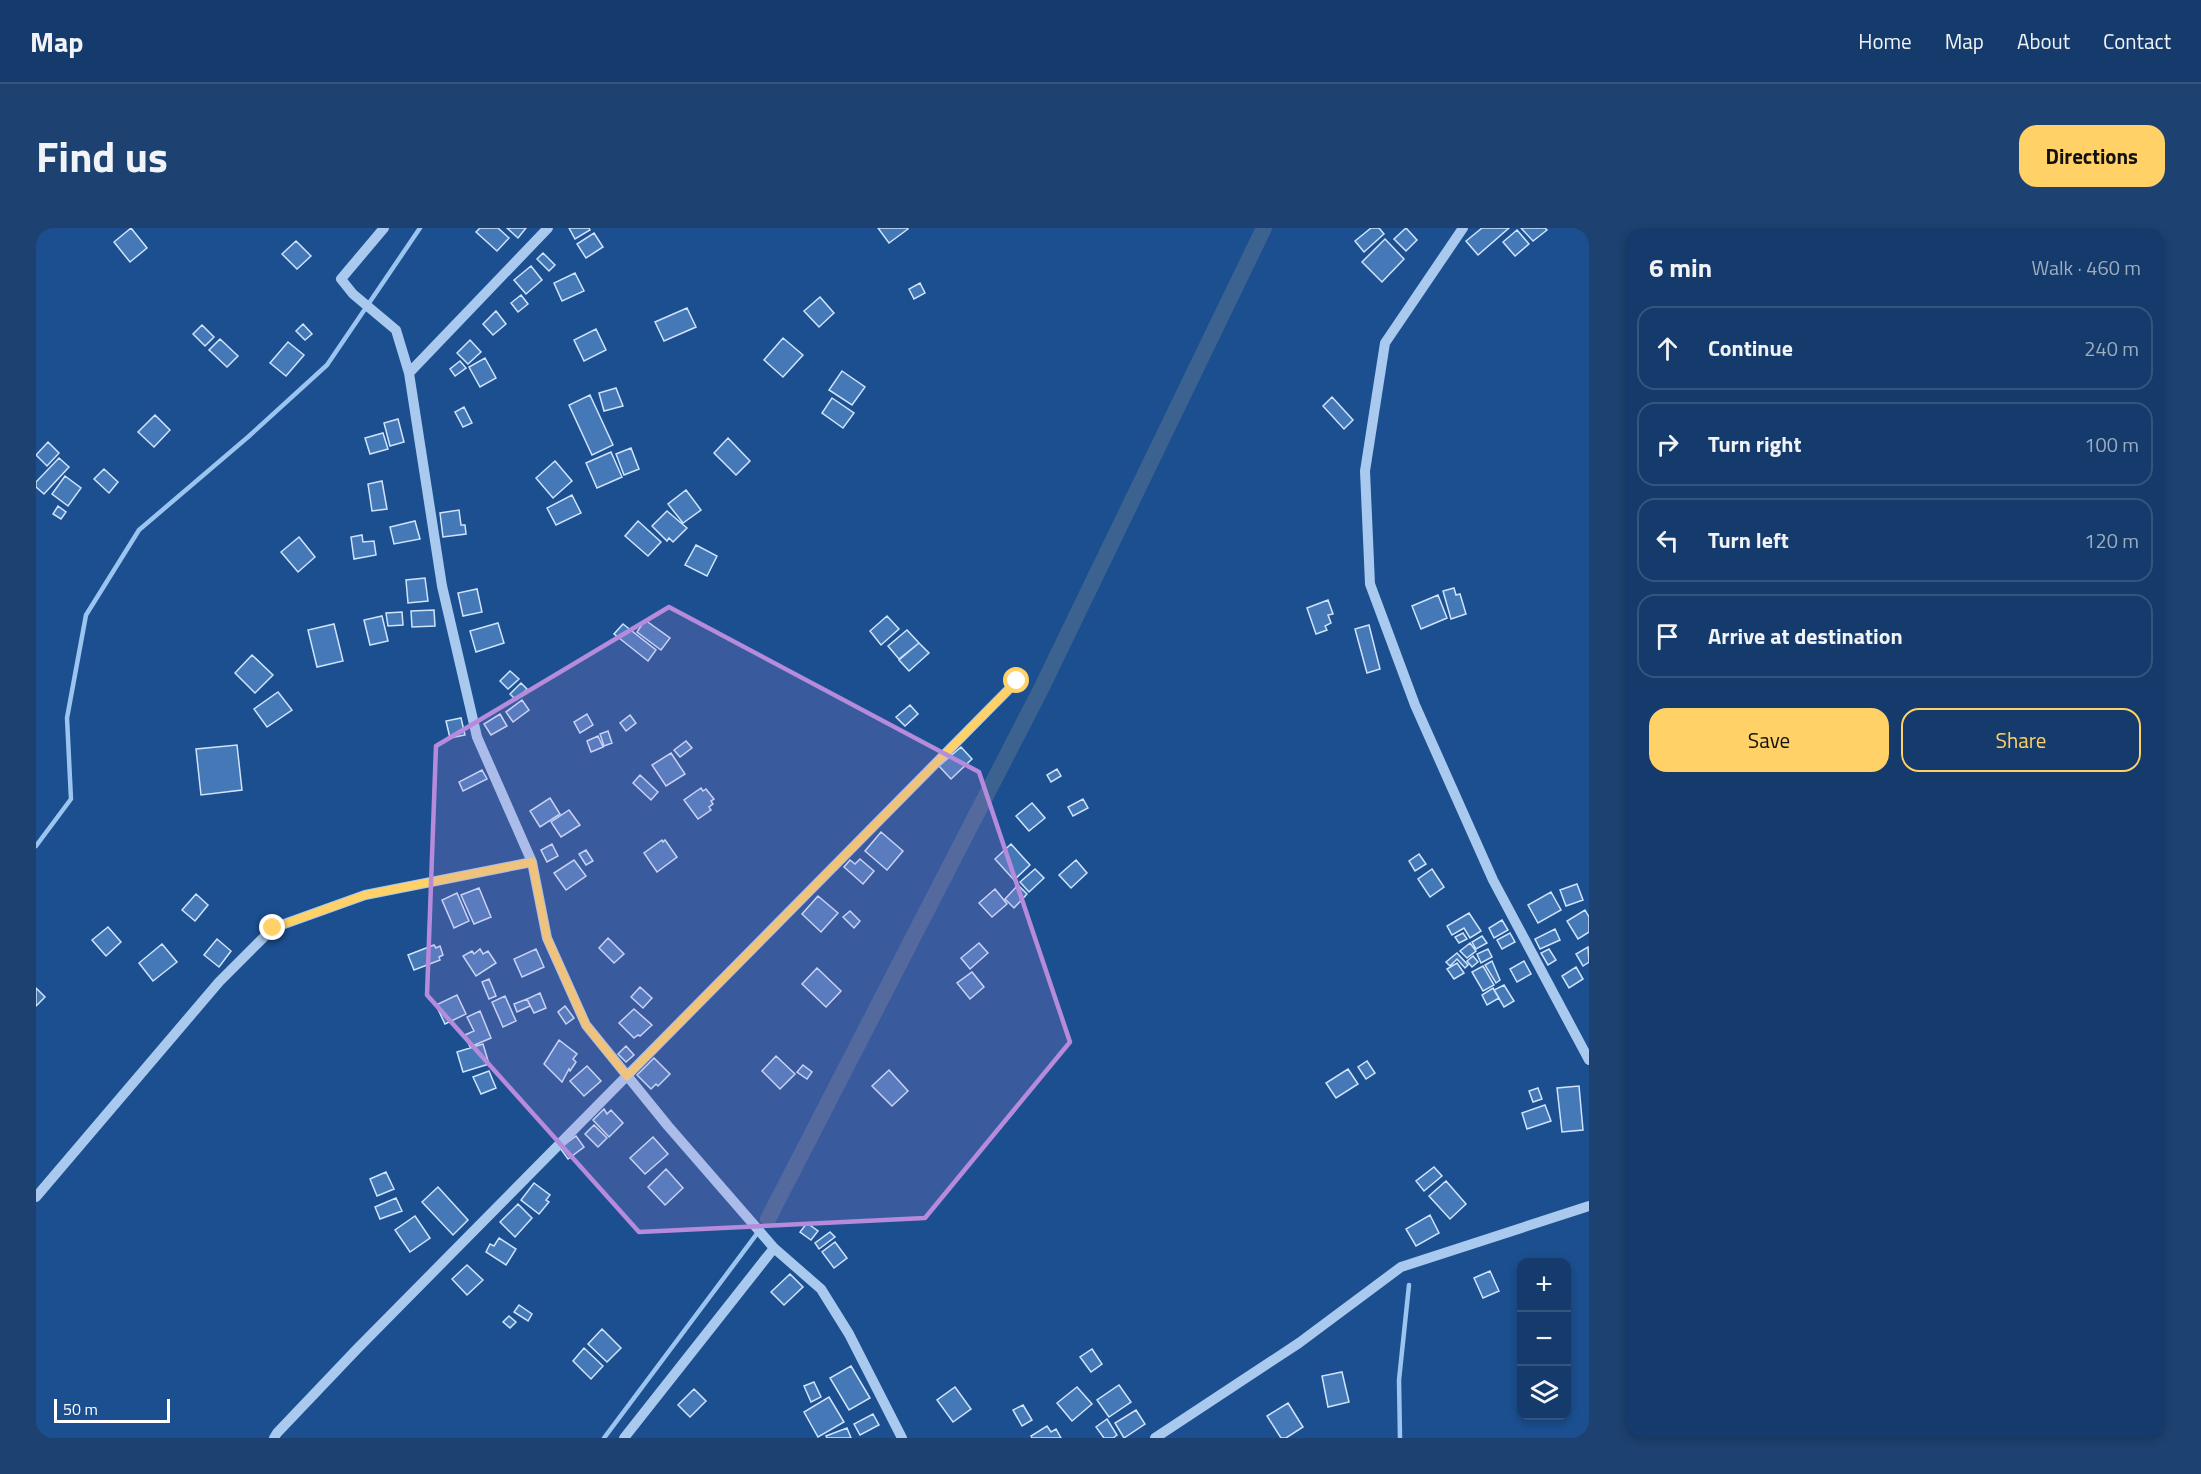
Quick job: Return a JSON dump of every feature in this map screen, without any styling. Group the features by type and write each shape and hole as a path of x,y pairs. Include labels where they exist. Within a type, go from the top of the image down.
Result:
{"street":[{"path":"384,228 341,279 353,294 396,330 409,373 442,586 477,737 532,862 547,938 586,1025 774,1248 821,1290 849,1334 897,1437"},
{"path":"409,373 548,228"},
{"path":"1462,228 1386,343 1365,471 1370,584 1415,705 1493,880 1589,1060"},
{"path":"274,1438 277,1432 349,1358 1017,681"},
{"path":"36,1197 219,982 273,928 365,895 532,862"},
{"path":"1155,1438 1299,1343 1401,1267 1589,1206"},
{"path":"624,1438 774,1248"}],"highlighted area":[{"path":"669,607 979,772 1070,1042 925,1218 639,1232 427,995 436,746"}],"building":[{"path":"131,228 147,248 130,262 114,242"},
{"path":"480,228 498,228 509,238 497,251 476,232"},
{"path":"507,228 526,228 518,238"},
{"path":"569,228 589,228 590,230 575,239"},
{"path":"878,228 907,228 908,229 889,243"},
{"path":"1371,228 1379,228 1384,234 1364,252 1355,241"},
{"path":"1406,228 1417,240 1406,251 1394,239"},
{"path":"1482,228 1509,228 1478,255 1466,241"},
{"path":"1521,228 1545,228 1547,230 1533,241"},
{"path":"1517,230 1529,244 1515,256 1503,242"},
{"path":"594,233 603,247 586,258 577,244"},
{"path":"1385,239 1404,259 1382,282 1362,262"},
{"path":"296,241 311,256 297,269 282,254"},
{"path":"543,253 555,265 549,271 537,259"},
{"path":"531,266 542,280 526,294 514,280"},
{"path":"575,273 584,291 562,301 554,283"},
{"path":"920,283 925,293 914,299 909,289"},
{"path":"521,295 528,304 518,312 511,303"},
{"path":"820,297 834,313 819,327 804,311"},
{"path":"687,308 696,327 664,341 655,322"},
{"path":"496,311 506,324 493,335 483,324"},
{"path":"303,324 312,334 305,340 296,331"},
{"path":"202,325 214,337 205,346 193,334"},
{"path":"596,329 606,350 584,361 574,340"},
{"path":"783,338 803,355 783,377 764,360"},
{"path":"220,339 238,356 227,367 209,350"},
{"path":"470,340 481,352 468,364 457,353"},
{"path":"288,342 304,355 286,376 270,363"},
{"path":"485,358 496,378 480,387 469,367"},
{"path":"460,361 466,368 455,376 450,369"},
{"path":"842,371 865,387 852,405 829,390"},
{"path":"616,388 623,406 604,411 599,393"},
{"path":"590,395 613,445 592,455 569,405"},
{"path":"1332,397 1353,420 1344,429 1323,406"},
{"path":"832,398 854,413 843,428 822,413"},
{"path":"464,407 472,423 463,427 455,412"},
{"path":"155,415 170,430 154,447 138,432"},
{"path":"398,419 404,442 390,446 384,423"},
{"path":"383,433 388,449 370,454 365,438"},
{"path":"728,438 750,461 736,475 714,453"},
{"path":"48,442 59,453 47,466 36,455"},
{"path":"631,448 639,469 624,475 616,454"},
{"path":"611,452 622,477 597,488 586,463"},
{"path":"59,458 69,467 44,494 36,487 36,482"},
{"path":"555,461 572,481 553,498 536,478"},
{"path":"104,469 118,482 109,493 94,479"},
{"path":"65,476 81,488 68,506 52,494"},
{"path":"382,481 387,509 372,511 368,484"},
{"path":"686,490 701,510 683,523 668,504"},
{"path":"572,495 581,513 556,525 547,508"},
{"path":"58,506 66,512 61,519 53,514"},
{"path":"459,510 461,525 465,525 466,534 443,537 440,513"},
{"path":"667,511 687,528 673,542 669,538 667,541 652,526"},
{"path":"415,521 420,539 394,544 390,527"},
{"path":"638,521 661,542 648,556 625,536"},
{"path":"362,535 363,542 374,541 376,555 354,559 351,537"},
{"path":"299,537 315,557 298,572 281,552"},
{"path":"696,545 717,556 707,576 685,565"},
{"path":"425,578 428,601 408,603 406,580"},
{"path":"1454,588 1456,595 1460,594 1466,614 1451,619 1443,591"},
{"path":"477,589 482,612 463,616 458,593"},
{"path":"1438,595 1447,618 1421,629 1412,606"},
{"path":"1328,600 1333,614 1328,615 1331,623 1325,626 1327,630 1316,634 1307,608"},
{"path":"434,610 435,626 412,627 411,611"},
{"path":"402,612 403,625 388,626 386,613"},
{"path":"382,616 388,641 370,645 364,620"},
{"path":"887,616 899,629 881,645 870,631"},
{"path":"645,620 670,638 661,650 637,632"},
{"path":"498,623 504,643 476,652 470,631"},
{"path":"334,624 343,661 317,667 308,630"},
{"path":"623,624 656,650 648,661 614,634"},
{"path":"1369,625 1380,669 1367,673 1355,629"},
{"path":"907,630 919,643 899,659 888,646"},
{"path":"919,643 929,653 909,671 899,660"},
{"path":"252,655 273,675 255,693 235,673"},
{"path":"510,671 519,679 508,689 500,681"},
{"path":"521,683 527,689 516,700 510,694"},
{"path":"278,692 292,710 267,727 254,709"},
{"path":"522,700 529,710 513,722 506,712"},
{"path":"910,705 918,714 905,726 896,717"},
{"path":"500,714 507,726 491,735 484,724"},
{"path":"587,714 593,725 580,733 574,722"},
{"path":"630,715 636,723 626,731 620,723"},
{"path":"461,718 465,735 450,738 446,721"},
{"path":"608,731 612,743 604,746 600,734"},
{"path":"598,736 603,747 591,752 587,741"},
{"path":"686,741 692,748 680,757 674,750"},
{"path":"237,745 242,790 201,795 196,749"},
{"path":"961,747 972,759 951,779 939,766"},
{"path":"671,753 685,774 666,786 652,765"},
{"path":"1057,769 1061,776 1051,782 1047,775"},
{"path":"482,770 487,779 463,791 459,782"},
{"path":"640,775 658,792 651,800 633,783"},
{"path":"701,788 703,791 706,789 714,799 711,801 713,804 709,807 711,810 698,819 684,800"},
{"path":"550,798 560,814 540,827 530,811"},
{"path":"1083,799 1088,808 1073,816 1068,807"},
{"path":"1032,803 1045,818 1029,831 1016,816"},
{"path":"569,810 580,825 561,837 551,822"},
{"path":"881,832 903,851 887,870 865,851"},
{"path":"662,840 663,842 665,840 677,857 657,872 644,853"},
{"path":"552,844 558,856 547,862 541,850"},
{"path":"1011,844 1030,865 1014,880 995,859"},
{"path":"586,850 593,861 586,865 579,854"},
{"path":"1419,854 1426,864 1415,871 1409,861"},
{"path":"860,859 874,871 863,884 844,867 850,860 855,864"},
{"path":"574,860 586,876 566,890 554,873"},
{"path":"1076,860 1087,873 1071,888 1059,875"},
{"path":"1035,869 1044,878 1029,892 1020,882"},
{"path":"1432,869 1444,887 1430,897 1418,879"},
{"path":"1577,884 1583,900 1566,906 1560,890"},
{"path":"1018,885 1027,894 1014,908 1005,899"},
{"path":"479,888 491,917 474,924 461,895"},
{"path":"995,889 1007,904 992,917 979,903"},
{"path":"1551,892 1561,910 1538,923 1528,905"},
{"path":"457,893 469,921 454,928 442,900"},
{"path":"196,894 208,905 195,921 182,910"},
{"path":"818,896 838,913 821,932 802,914"},
{"path":"1585,910 1589,917 1589,932 1578,939 1567,921"},
{"path":"850,911 860,921 854,928 843,917"},
{"path":"1469,913 1481,931 1470,938 1464,928 1452,935 1447,926"},
{"path":"1502,920 1508,930 1494,938 1489,928"},
{"path":"108,927 121,942 106,956 92,940"},
{"path":"1555,929 1560,940 1540,949 1535,939"},
{"path":"1463,933 1467,939 1459,943 1455,937"},
{"path":"1510,933 1515,942 1502,949 1497,940"},
{"path":"1482,936 1487,943 1476,949 1472,942"},
{"path":"608,938 624,954 614,963 599,948"},
{"path":"217,939 231,951 219,967 204,955"},
{"path":"979,943 988,953 970,969 961,958"},
{"path":"1470,943 1476,951 1467,958 1460,951"},
{"path":"162,944 177,962 153,981 139,963"},
{"path":"434,945 436,948 440,946 443,955 439,957 440,960 414,970 408,955"},
{"path":"1588,947 1589,962 1583,966 1576,954"},
{"path":"480,949 483,954 488,951 496,963 476,976 463,956 472,951 474,954"},
{"path":"536,949 544,967 522,977 514,959"},
{"path":"1488,949 1492,957 1481,963 1477,954"},
{"path":"1549,949 1556,960 1548,965 1541,953"},
{"path":"1457,953 1468,965 1465,968 1457,959 1450,966 1446,962"},
{"path":"1473,956 1478,962 1472,967 1467,961"},
{"path":"1492,961 1500,980 1496,983 1485,965"},
{"path":"1524,961 1531,974 1517,982 1510,969"},
{"path":"1457,963 1464,973 1454,979 1447,969"},
{"path":"1483,966 1494,985 1483,991 1472,972"},
{"path":"1576,967 1583,979 1569,988 1562,976"},
{"path":"817,968 841,991 826,1007 802,984"},
{"path":"972,972 984,987 970,999 957,983"},
{"path":"489,979 496,996 489,999 482,982"},
{"path":"1504,985 1514,1001 1504,1007 1494,990"},
{"path":"640,987 652,998 643,1008 631,997"},
{"path":"36,988 45,997 36,1006"},
{"path":"1493,988 1499,998 1487,1005 1482,995"},
{"path":"540,993 546,1008 534,1013 527,999"},
{"path":"457,995 466,1014 445,1024 436,1005"},
{"path":"505,996 516,1021 503,1027 492,1002"},
{"path":"527,999 530,1006 517,1012 514,1004"},
{"path":"565,1006 574,1018 566,1024 558,1012"},
{"path":"634,1009 652,1025 640,1036 634,1038 619,1023"},
{"path":"480,1011 491,1038 470,1047 465,1035 474,1031 467,1017"},
{"path":"559,1040 577,1054 573,1059 576,1062 562,1082 544,1064"},
{"path":"483,1044 489,1064 463,1072 457,1052"},
{"path":"626,1046 634,1055 626,1062 618,1054"},
{"path":"776,1056 795,1074 780,1089 762,1071"},
{"path":"654,1058 670,1074 658,1086 656,1084 651,1089 637,1075"},
{"path":"1367,1061 1375,1073 1366,1079 1358,1067"},
{"path":"803,1065 812,1072 807,1079 797,1072"},
{"path":"587,1066 601,1081 584,1096 570,1081"},
{"path":"1348,1069 1358,1084 1336,1098 1326,1083"},
{"path":"889,1070 908,1091 892,1106 872,1086"},
{"path":"489,1071 496,1088 481,1094 473,1077"},
{"path":"1579,1086 1583,1130 1562,1132 1557,1088"},
{"path":"1538,1088 1542,1099 1533,1102 1529,1091"},
{"path":"1545,1105 1551,1121 1527,1129 1522,1113"},
{"path":"604,1109 607,1114 611,1110 623,1123 609,1137 593,1120"},
{"path":"594,1125 607,1138 598,1147 585,1134"},
{"path":"576,1136 584,1147 568,1159 560,1148"},
{"path":"653,1137 668,1154 645,1174 630,1158"},
{"path":"1434,1167 1442,1176 1424,1191 1416,1181"},
{"path":"666,1169 683,1188 665,1205 648,1187"},
{"path":"386,1172 394,1189 377,1196 370,1179"},
{"path":"1446,1181 1466,1204 1450,1219 1429,1196"},
{"path":"534,1183 550,1195 546,1200 549,1202 539,1214 521,1200"},
{"path":"438,1187 468,1220 453,1235 422,1202"},
{"path":"396,1198 402,1211 380,1219 375,1207"},
{"path":"518,1204 532,1218 515,1237 500,1222"},
{"path":"1430,1215 1439,1233 1416,1246 1406,1229"},
{"path":"415,1216 430,1238 410,1252 395,1230"},
{"path":"807,1223 818,1231 811,1240 800,1232"},
{"path":"830,1232 835,1237 819,1249 815,1243"},
{"path":"499,1238 516,1249 506,1265 486,1252 490,1244 494,1246"},
{"path":"835,1242 847,1258 834,1268 822,1252"},
{"path":"467,1265 483,1280 467,1295 452,1279"},
{"path":"1490,1271 1499,1291 1483,1298 1474,1278"},
{"path":"790,1274 803,1287 784,1305 771,1292"},
{"path":"519,1305 532,1314 528,1321 514,1312"},
{"path":"509,1316 516,1322 510,1328 503,1322"},
{"path":"602,1329 621,1348 607,1362 588,1344"},
{"path":"584,1348 603,1366 591,1379 573,1361"},
{"path":"1092,1349 1102,1364 1091,1372 1080,1357"},
{"path":"851,1366 870,1398 849,1410 830,1378"},
{"path":"1342,1372 1349,1402 1328,1407 1322,1376"},
{"path":"814,1382 821,1397 811,1402 804,1386"},
{"path":"1119,1385 1131,1402 1109,1417 1097,1400"},
{"path":"955,1387 971,1409 953,1422 937,1400"},
{"path":"1077,1387 1092,1404 1072,1421 1057,1403"},
{"path":"694,1389 706,1401 690,1417 678,1405"},
{"path":"829,1397 844,1422 818,1437 804,1412"},
{"path":"1288,1403 1303,1427 1286,1438 1281,1438 1267,1416"},
{"path":"1023,1405 1032,1420 1022,1426 1013,1410"},
{"path":"1136,1410 1145,1424 1124,1438 1115,1423"},
{"path":"873,1414 879,1425 860,1435 854,1424"},
{"path":"1107,1419 1117,1435 1113,1438 1104,1438 1096,1427"},
{"path":"1047,1426 1051,1432 1056,1429 1061,1438 1032,1438 1031,1436"},
{"path":"847,1428 851,1438 827,1438 826,1436"}],"waterway":[{"path":"36,846 71,799 67,718 86,615 139,530 248,437 327,365 420,228"},
{"path":"768,1219 1041,689 1264,228"},
{"path":"604,1438 768,1219"},
{"path":"1400,1438 1399,1380 1409,1285"}],"route":[{"path":"273,928 365,895 532,862 547,938 586,1025 627,1076 1017,681"}]}
